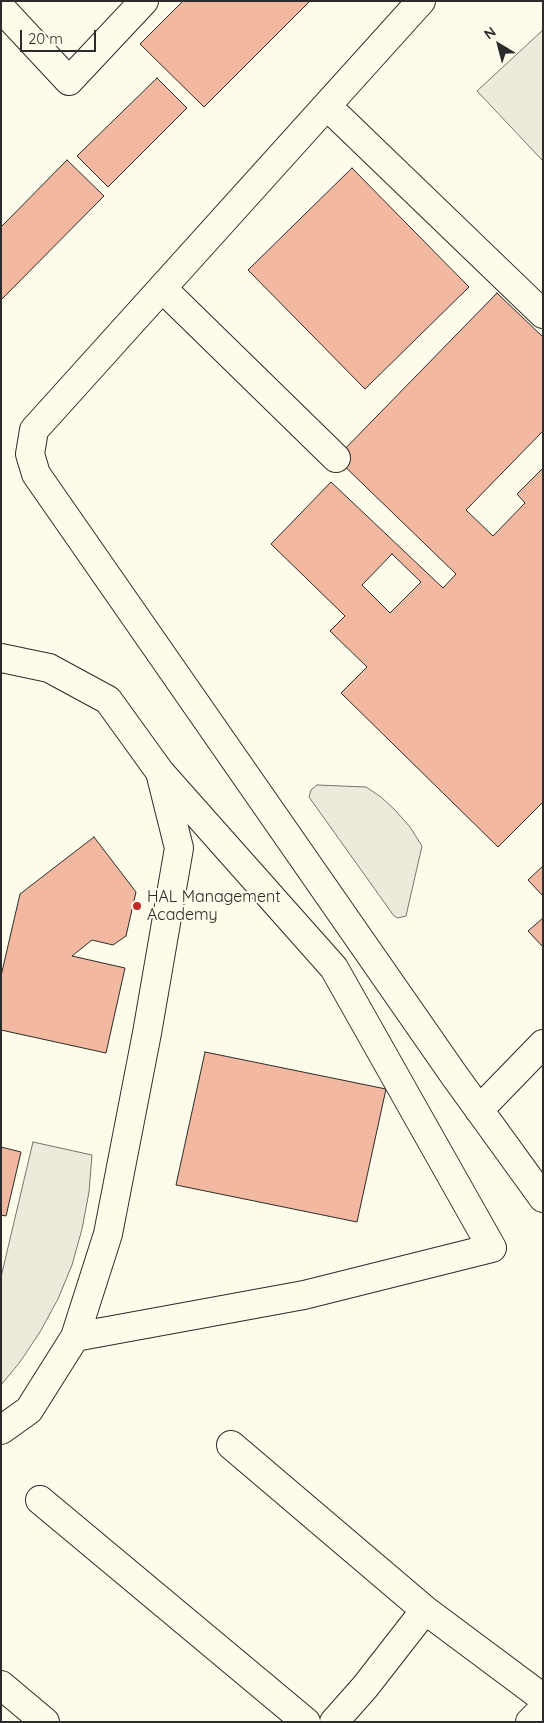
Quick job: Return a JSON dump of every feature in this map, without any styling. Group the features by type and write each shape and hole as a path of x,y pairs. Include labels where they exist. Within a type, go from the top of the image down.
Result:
{"street":[{"path":"1,8 69,81 144,1"},
{"path":"421,1 34,430 30,454 36,474 479,1110 543,1198"},
{"path":"327,106 543,314"},
{"path":"162,288 336,458"},
{"path":"1,658 49,668 108,700 160,772 334,968 492,1248 304,1295 75,1337"},
{"path":"1,1430 29,1410 75,1337 108,1234 179,848 160,772"},
{"path":"479,1110 543,1044"},
{"path":"230,1445 425,1610 543,1698"},
{"path":"40,1500 306,1722"},
{"path":"334,1722 365,1687 425,1610"},
{"path":"1,1685 45,1722"},
{"path":"530,1722 543,1709"}],"shaded area":[{"path":"543,30 543,161 477,91"},
{"path":"317,785 366,787 381,797 410,827 422,846 406,916 398,918 394,916 309,797 311,790"},
{"path":"33,1142 92,1155 89,1192 82,1229 72,1265 58,1299 40,1332 20,1362 1,1385 1,1277"}],"building":[{"path":"183,1 310,1 204,107 140,44"},
{"path":"157,78 187,108 108,187 77,156"},
{"path":"67,160 104,196 1,300 1,227"},
{"path":"352,168 469,287 365,389 248,270"},
{"path":"497,293 543,337 543,431 466,510 493,536 525,503 517,494 543,468 543,802 498,847 341,693 367,667 330,631 345,616 271,544 331,482 443,588 456,574 336,458","holes":["392,554 421,582 390,613 362,585"]},
{"path":"94,837 136,892 126,936 113,945 92,940 72,956 125,968 106,1053 1,1030 1,976 20,894"},
{"path":"543,866 543,896 528,880"},
{"path":"543,918 543,947 528,931"},
{"path":"205,1052 386,1089 357,1222 176,1185"},
{"path":"1,1147 21,1152 6,1216 1,1215"}],"place":[{"name":"HAL Management Academy","path":"137,906"}]}
